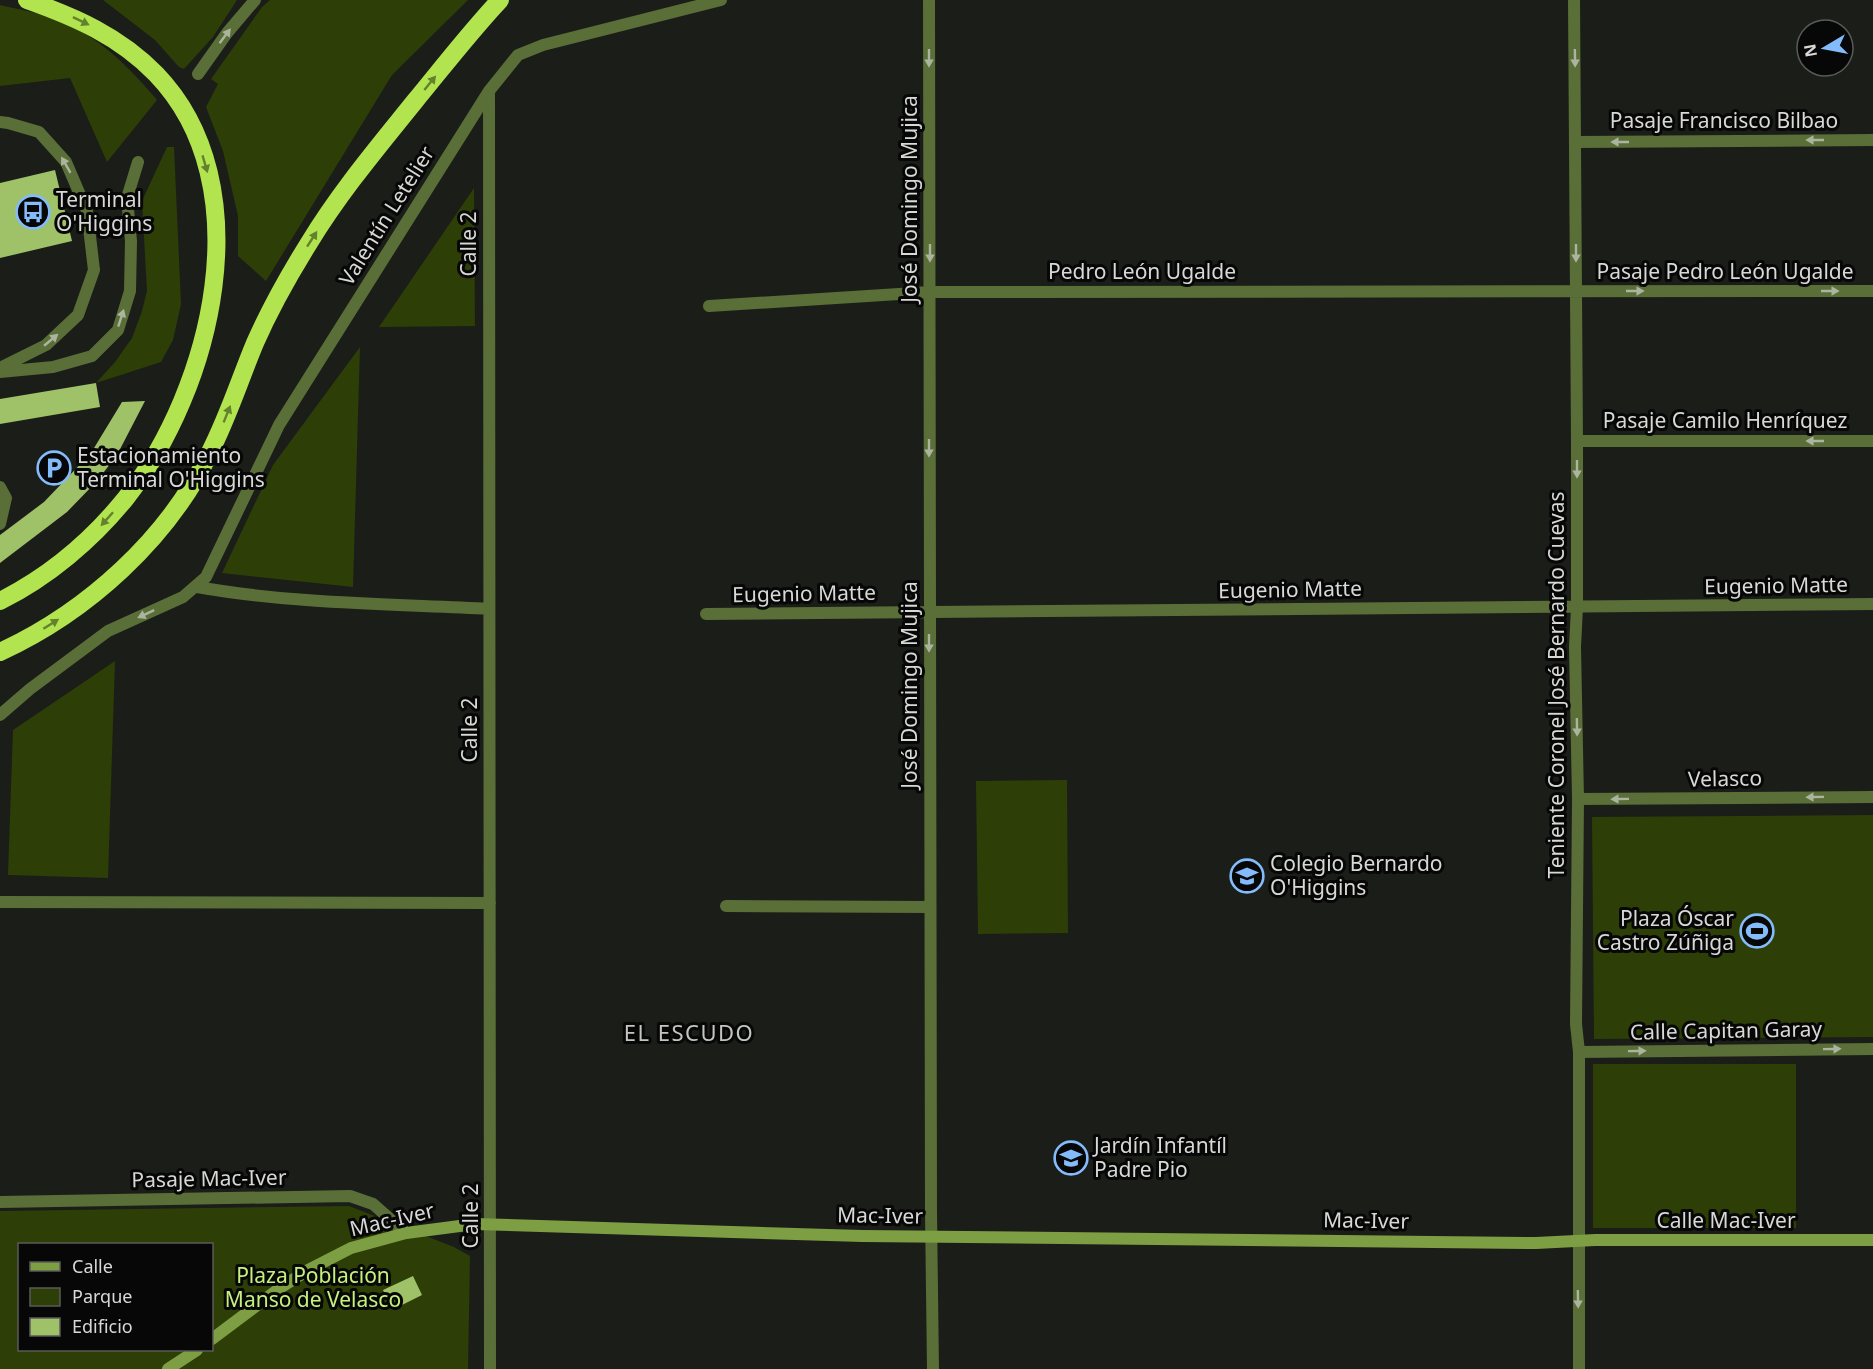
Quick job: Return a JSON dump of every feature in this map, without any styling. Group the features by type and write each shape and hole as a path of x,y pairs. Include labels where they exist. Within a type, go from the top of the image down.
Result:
{"highway":[{"path":"0,601 50,571 77,549 126,498 145,470 178,411 193,373 207,325 216,262 217,230 206,165 198,140 173,95 132,52 104,32 66,14 27,0"},
{"path":"0,652 72,611 109,582 169,517 193,484 210,453 256,342 281,291 310,242 375,149 500,0"}],"street":[{"path":"198,74 227,33 255,0"},
{"name":"Valentín Letelier","path":"197,587 206,578 279,424 489,91 518,55 543,45 721,0"},
{"name":"José Domingo Mujica","path":"929,0 933,1369"},
{"name":"Teniente Coronel José Bernardo Cuevas","path":"1574,0 1579,1369"},
{"name":"Calle 2","path":"489,91 490,1369"},
{"path":"0,122 39,132 66,162 87,211 94,270 78,315 46,345 0,370"},
{"name":"Pasaje Francisco Bilbao","path":"1576,142 1873,140"},
{"path":"0,370 53,367 92,356 118,330 130,291 128,198 138,162"},
{"name":"Pedro León Ugalde","path":"709,306 930,292 1576,291"},
{"name":"Pasaje Pedro León Ugalde","path":"1576,291 1873,291"},
{"name":"Pasaje Camilo Henríquez","path":"1577,441 1873,441"},
{"path":"0,487 6,498 0,524"},
{"path":"0,715 30,689 108,631 183,597 197,587 245,595 307,600 489,609"},
{"name":"Eugenio Matte","path":"706,614 1873,604"},
{"name":"Velasco","path":"1578,799 1873,797"},
{"path":"0,902 490,903"},
{"path":"726,906 930,907"},
{"name":"Calle Capitan Garay","path":"1579,1052 1873,1049"},
{"name":"Pasaje Mac-Iver","path":"0,1202 350,1196 373,1204 406,1233"},
{"name":"Mac-Iver","path":"213,1338 262,1300 322,1262 351,1248 406,1233 490,1223 862,1236 1536,1243 1579,1241"},
{"name":"Calle Mac-Iver","path":"1579,1241 1873,1240"},
{"path":"168,1369 195,1351"}],"green space":[{"path":"103,0 237,0 213,37 184,69 179,67 155,40"},
{"path":"270,0 468,0 392,75 266,281 238,256 238,216 223,151 206,107 218,84 211,79 262,7"},
{"path":"0,5 51,17 87,35 113,54 157,100 107,162 70,78 0,86"},
{"path":"167,147 174,147 181,304 173,340 161,362 96,383 132,338 142,311 147,291 142,201"},
{"path":"474,188 475,326 379,327"},
{"path":"360,347 353,587 222,573 273,465"},
{"path":"115,661 108,878 8,875 13,730"},
{"path":"1067,780 1068,933 978,934 976,781"},
{"name":"Plaza Óscar Castro Zúñiga","path":"1873,815 1873,1037 1594,1039 1592,817"},
{"path":"1593,1064 1796,1064 1796,1228 1593,1228"},
{"name":"Plaza Población Manso de Velasco","path":"349,1206 454,1247 470,1256 468,1369 0,1369 0,1211"}],"building":[{"name":"Terminal O'Higgins","path":"55,170 72,241 0,258 0,183"},
{"path":"96,383 100,407 0,424 0,399"},
{"path":"145,401 117,455 97,481 67,512 0,563 0,535 44,502 91,453 122,402"},
{"path":"413,1276 422,1295 392,1310 383,1290"}],"place":[{"name":"Terminal O'Higgins","path":"33,212"},
{"name":"Estacionamiento Terminal O'Higgins","path":"54,468"},
{"name":"Colegio Bernardo O'Higgins","path":"1247,876"},
{"name":"Plaza Óscar Castro Zúñiga","path":"1757,931"},
{"name":"Jardín Infantíl Padre Pio","path":"1071,1158"}],"district":[{"name":"EL ESCUDO","path":"689,1033"}]}
